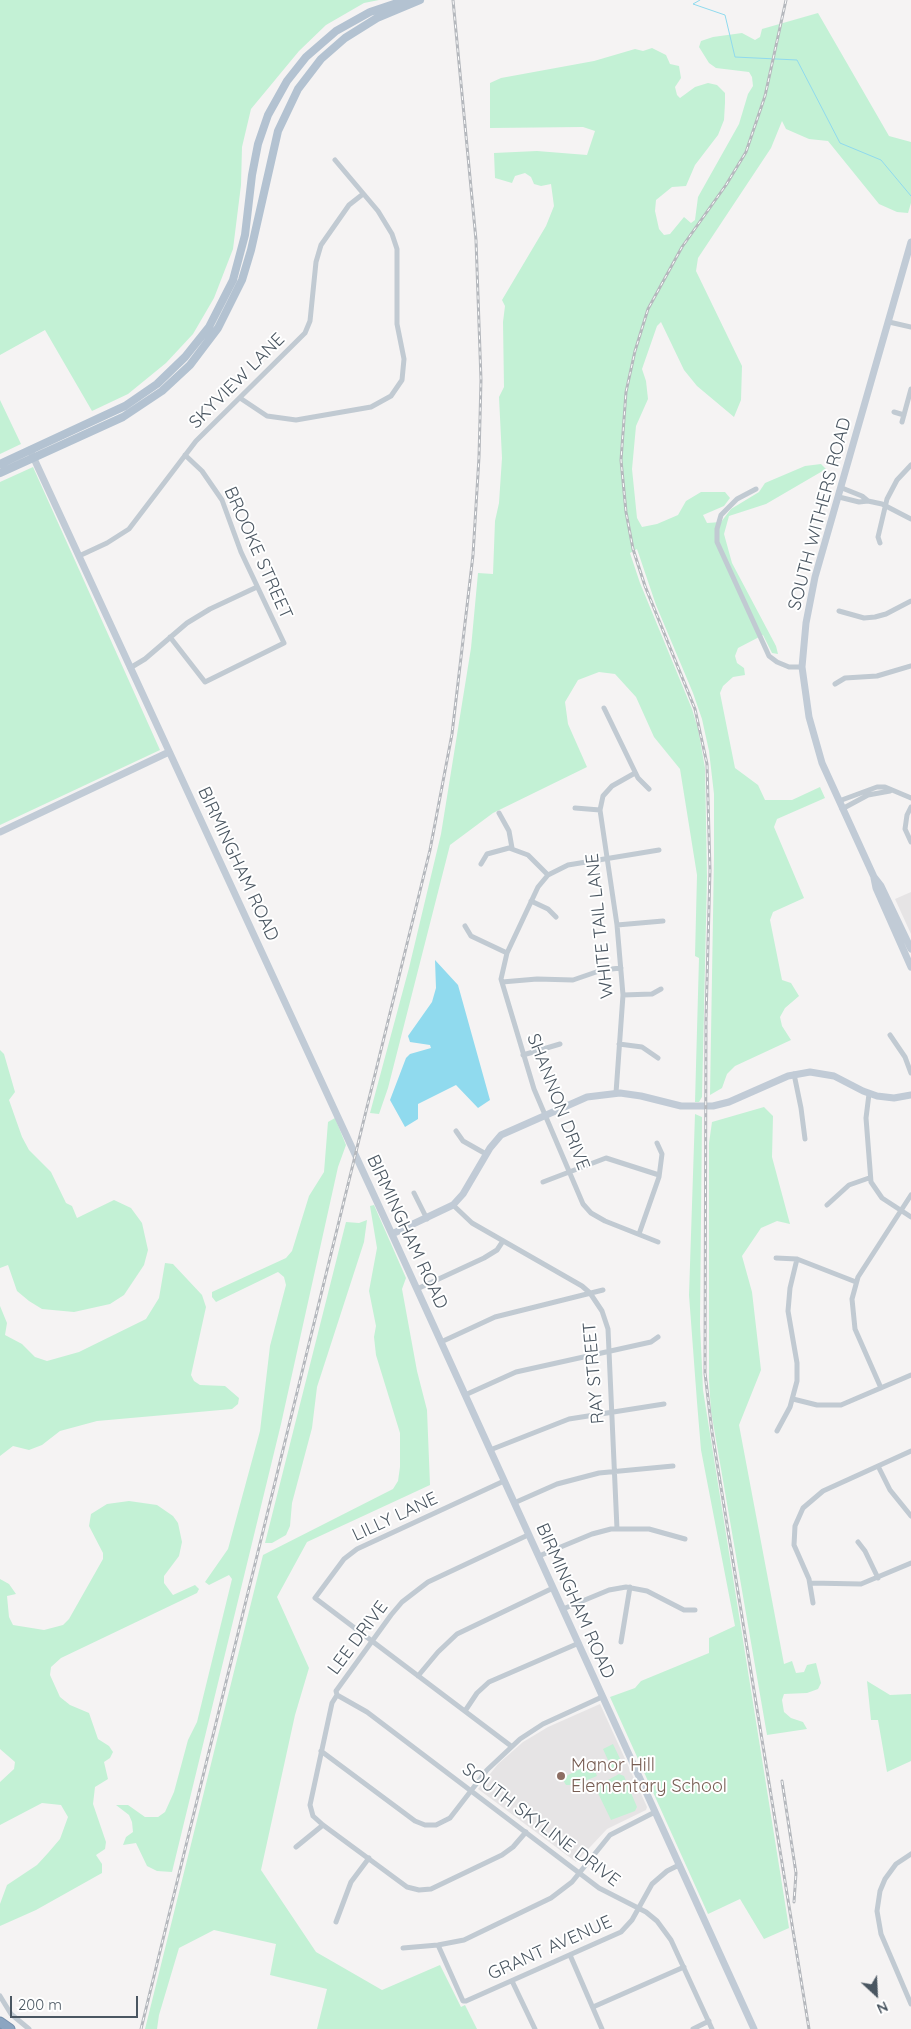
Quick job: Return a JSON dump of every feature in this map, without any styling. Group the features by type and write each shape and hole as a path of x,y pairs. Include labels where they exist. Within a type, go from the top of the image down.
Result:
{"highway":[{"path":"0,2022 10,2029"}],"main road":[{"path":"0,464 105,416 139,397 163,379 190,352 209,327 233,280 244,243 258,144 268,115 287,81 306,57 336,31 370,12 406,0"},
{"path":"0,473 136,409 162,391 196,359 222,321 245,272 274,145 287,109 298,89 316,64 344,38 377,18 420,0"}],"street":[{"path":"240,398 268,416 296,420 371,407 391,396 398,387 404,370 397,324 398,249 388,225 335,160"},
{"name":"SKYVIEW LANE","path":"79,556 107,543 129,529 142,515 185,455 294,345 308,327 314,298 316,262 321,245 349,205 363,194"},
{"name":"SOUTH WITHERS ROAD","path":"911,242 813,586 806,622 802,667 814,740 842,809 911,949"},
{"path":"889,322 911,327"},
{"path":"902,422 911,389"},
{"path":"894,412 904,415"},
{"name":"BIRMINGHAM ROAD","path":"30,450 466,1395 754,2029"},
{"name":"BROOKE STREET","path":"170,637 205,682 284,643 257,587 222,500 202,471 185,455"},
{"path":"880,543 878,537 893,486 911,465"},
{"path":"842,488 911,518"},
{"path":"756,489 737,499 721,515 717,529 718,542 769,656 776,662 789,667 802,667"},
{"path":"839,497 859,502 868,500"},
{"path":"130,668 187,623 210,609 257,587"},
{"path":"839,611 864,618 875,617 886,614 911,600"},
{"path":"835,684 845,678 877,676 911,666"},
{"path":"604,708 635,773 649,789"},
{"path":"0,832 169,752"},
{"path":"575,808 600,810 603,796 612,786 635,773"},
{"path":"839,801 878,787 911,798"},
{"path":"842,809 868,795 891,791"},
{"path":"911,807 907,814 905,829 911,842"},
{"name":"WHITE TAIL LANE","path":"600,810 617,925 623,995 616,1093"},
{"path":"499,813 509,832 512,848"},
{"path":"481,864 487,854 504,848 512,848 528,855 548,875 568,865 659,850"},
{"name":"SHANNON DRIVE","path":"548,875 531,901 506,953 502,966 502,982 524,1055 545,1114 581,1199 588,1211 621,1229 658,1242"},
{"name":"SOUTH WITHERS ROAD","path":"874,877 876,888 911,967"},
{"path":"531,901 548,909 556,917"},
{"path":"617,925 663,921"},
{"path":"464,926 471,936 506,953"},
{"path":"502,982 537,979 566,981 580,979 602,970 620,968"},
{"path":"623,995 652,994 660,989"},
{"path":"890,1035 904,1057 911,1073"},
{"path":"524,1055 560,1044"},
{"path":"619,1044 642,1047 658,1058"},
{"path":"392,1234 453,1205 467,1188 486,1154 501,1135 587,1097 616,1093 641,1096 680,1106 706,1107 728,1102 794,1074 810,1072 826,1073 869,1094 894,1098 911,1095"},
{"path":"794,1074 805,1139"},
{"path":"869,1094 866,1118 869,1142 869,1178 877,1194 911,1217"},
{"path":"456,1132 463,1141 486,1154"},
{"path":"639,1234 660,1175 662,1154 657,1143"},
{"path":"543,1182 569,1170 606,1158 660,1175"},
{"path":"827,1205 850,1185 869,1178"},
{"path":"414,1193 427,1219"},
{"path":"881,1388 853,1322 852,1299 856,1282 911,1195"},
{"name":"RAY STREET","path":"453,1205 472,1223 582,1286 590,1293 602,1311 608,1329 617,1529"},
{"path":"417,1289 484,1258 497,1250 502,1241"},
{"path":"776,1258 797,1259 856,1282"},
{"path":"777,1431 793,1399 797,1363 789,1322 789,1300 797,1259"},
{"path":"441,1342 495,1317 603,1290"},
{"path":"466,1395 516,1372 650,1342 658,1336"},
{"path":"793,1399 817,1405 833,1406 849,1403 911,1375"},
{"path":"490,1450 554,1424 664,1404"},
{"path":"814,1603 810,1584 794,1545 794,1532 800,1513 807,1502 817,1494 911,1451"},
{"path":"514,1503 557,1484 615,1470 673,1466"},
{"path":"878,1466 890,1490 911,1516"},
{"name":"LILLY LANE","path":"371,1642 315,1598 344,1559 357,1549 504,1481"},
{"path":"539,1556 592,1534 617,1529 660,1531 685,1539"},
{"name":"LEE DRIVE","path":"526,1832 502,1856 425,1890 407,1887 313,1816 310,1805 334,1697 337,1695 336,1691 342,1680 402,1602 428,1582 528,1535"},
{"path":"858,1542 865,1551 878,1578"},
{"path":"810,1584 854,1585 878,1578 911,1563"},
{"path":"418,1676 438,1652 458,1634 553,1588"},
{"path":"563,1609 609,1590 630,1588 647,1592 684,1610 695,1610"},
{"path":"621,1642 630,1588"},
{"path":"371,1642 511,1746"},
{"path":"464,1711 477,1693 490,1682 578,1643"},
{"name":"SOUTH SKYLINE DRIVE","path":"337,1695 367,1712 612,1896 652,1916 662,1926 684,1967 712,2029"},
{"path":"321,1751 415,1821 425,1825 441,1824 450,1818 487,1770 511,1746 543,1724 602,1697"},
{"path":"403,1948 438,1945 473,1936 552,1898 565,1888 610,1835 654,1812"},
{"path":"296,1847 324,1825"},
{"path":"911,1854 896,1864 888,1874 880,1891 877,1904 881,1934 911,2004"},
{"path":"336,1922 351,1882 368,1858"},
{"name":"GRANT AVENUE","path":"438,1945 463,2001 621,1932 629,1925 648,1890 657,1879 679,1866"},
{"path":"570,1955 602,2029"},
{"path":"593,2007 684,1967"},
{"path":"512,1981 535,2029"},
{"path":"904,1988 911,1985"},
{"path":"0,1996 11,2014 29,2029"},
{"path":"692,2029 709,2021"}],"shaded area":[{"path":"911,892 911,934 895,899"},
{"name":"Manor Hill Elementary School","path":"600,1704 647,1807 646,1810 607,1829 576,1862 478,1789 498,1764 523,1742 548,1727"}],"green space":[{"path":"0,0 379,0 364,3 326,25 299,51 251,109 242,147 241,185 233,249 214,298 193,334 166,363 128,394 92,411 45,330 0,355"},
{"path":"818,13 889,136 911,142 911,203 908,213 897,212 879,204 828,141 809,139 786,129 782,121 771,148 698,258 696,271 742,366 741,400 734,417 697,386 684,370 661,322 657,326 642,369 646,381 648,399 636,426 632,469 637,518 642,527 657,524 678,515 686,501 701,492 725,492 730,498 724,506 703,515 707,523 721,522 731,509 759,492 765,483 805,466 821,464 826,469 766,504 729,516 724,534 732,563 776,646 778,654 772,653 763,635 738,648 735,656 737,663 744,668 745,675 733,677 723,686 720,693 735,768 758,785 765,800 792,800 820,787 825,798 777,819 774,827 804,898 773,912 770,920 782,980 791,983 799,996 785,1008 780,1017 782,1026 791,1040 735,1066 727,1074 722,1088 710,1095 714,794 709,751 702,719 693,693 656,605 637,549 630,553 640,583 692,709 698,729 705,768 707,877 702,1097 699,1102 695,1102 699,958 695,956 697,875 680,769 654,737 636,697 615,674 599,672 578,680 565,702 568,724 587,767 493,813 450,845 388,1088 379,1114 370,1113 409,968 441,834 471,648 478,573 493,574 495,521 499,503 502,458 499,397 504,387 503,322 505,306 502,300 546,226 554,206 551,184 541,186 534,184 531,177 525,173 515,176 512,183 495,178 494,153 537,151 587,155 595,131 583,127 490,128 490,83 501,78 594,61 635,49 643,51 652,48 666,55 670,64 679,66 681,78 675,87 680,98 695,87 708,83 717,85 725,93 724,120 718,135 695,165 686,186 672,187 656,200 655,211 659,229 664,235 670,234 684,217 691,223 695,220 698,197 739,124 748,94 753,86 752,77 749,72 716,68 709,63 699,47 701,41 713,37 742,33 755,40 760,37 762,29"},
{"path":"0,400 21,444 0,454"},
{"path":"33,467 160,750 0,825 0,482"},
{"path":"0,1050 4,1054 15,1092 9,1100 22,1137 29,1150 51,1172 66,1203 72,1206 77,1218 114,1200 131,1208 142,1223 148,1250 144,1265 124,1295 110,1304 74,1312 42,1309 17,1291 8,1265 0,1268"},
{"path":"764,1107 773,1116 772,1157 790,1224 777,1221 761,1228 742,1256 752,1292 761,1370 739,1425 784,1664 792,1661 796,1673 804,1672 807,1665 816,1663 821,1683 818,1689 807,1693 784,1694 782,1700 784,1712 791,1718 803,1722 807,1729 767,1735 711,1411 709,1381 709,1143 712,1122"},
{"path":"695,1114 702,1117 700,1324 703,1390 789,1928 764,1939 740,1899 708,1914 610,1697 635,1688 641,1681 709,1653 709,1638 735,1626 701,1450 697,1402 689,1295"},
{"path":"335,1118 346,1145 338,1167 281,1424 172,1872 157,1871 147,1866 136,1843 123,1845 126,1837 133,1832 132,1822 129,1815 116,1805 128,1805 145,1817 158,1817 165,1812 174,1792 188,1740 197,1722 232,1579 229,1575 209,1585 205,1582 228,1549 260,1431 270,1346 286,1285 284,1277 278,1272 216,1302 212,1297 212,1292 286,1258 292,1251 309,1196 324,1172 328,1122"},
{"path":"374,1205 406,1278 402,1289 417,1371 427,1410 430,1485 307,1542 277,1597 309,1668 295,1715 261,1870 316,1952 382,1990 440,1965 461,2007 465,2005 477,2029 317,2029 327,1989 270,1975 276,1944 214,1930 179,1948 159,2015 157,2029 145,2029 263,1555 393,1489 398,1481 400,1433 376,1355 374,1337 376,1326 369,1291 377,1248 370,1206"},
{"path":"367,1220 364,1242 317,1387 312,1428 292,1503 290,1526 286,1535 272,1543 265,1543 346,1222 359,1223"},
{"path":"165,1263 173,1264 202,1295 206,1307 191,1375 194,1381 200,1385 225,1386 239,1398 238,1404 232,1409 97,1421 60,1431 42,1445 29,1450 13,1446 0,1456 0,1306 7,1323 5,1335 22,1344 35,1357 47,1361 79,1352 146,1319 159,1298"},
{"path":"129,1501 157,1505 173,1516 178,1523 182,1542 179,1556 164,1576 164,1583 173,1595 195,1585 199,1589 197,1593 61,1658 51,1667 50,1675 60,1697 70,1705 89,1713 98,1739 109,1746 113,1752 110,1758 104,1762 108,1779 95,1787 93,1804 106,1842 105,1849 96,1855 102,1864 102,1873 36,1910 0,1926 0,1904 7,1885 37,1865 48,1853 60,1839 68,1817 61,1805 42,1803 0,1825 0,1782 14,1769 15,1762 0,1749 0,1579 9,1584 16,1594 7,1596 9,1617 13,1625 44,1630 63,1625 69,1619 103,1559 103,1553 89,1526 91,1514 107,1504"},
{"path":"867,1681 890,1695 911,1694 911,1761 887,1772 878,1720 871,1720"},
{"path":"613,1744 623,1765 612,1769 603,1749"},
{"path":"593,1767 597,1776 577,1784 575,1781 572,1785 566,1785 563,1780 568,1775 582,1768 585,1771"},
{"path":"619,1774 624,1776 637,1807 635,1811 611,1820 595,1787"}],"water":[{"path":"435,960 458,985 490,1100 478,1108 456,1085 418,1104 418,1119 405,1127 390,1100 406,1058 410,1054 431,1048 430,1045 410,1042 408,1036 432,1002 436,988"}],"waterway":[{"path":"700,0 693,4 725,15 735,57 797,60 840,143 881,160 911,196"}],"railway":[{"path":"141,2029 430,850 452,734 473,555 479,457 481,380 476,240 453,0"},
{"path":"786,0 765,96 746,152 726,185 682,247 648,309 635,351 626,392 621,460 626,512 633,549 645,586 695,709 707,764 710,870 706,1019 705,1373 712,1432 809,2029"},
{"path":"782,1781 796,1873 794,1902"}],"place":[{"name":"Manor Hill Elementary School","path":"561,1776"}]}
